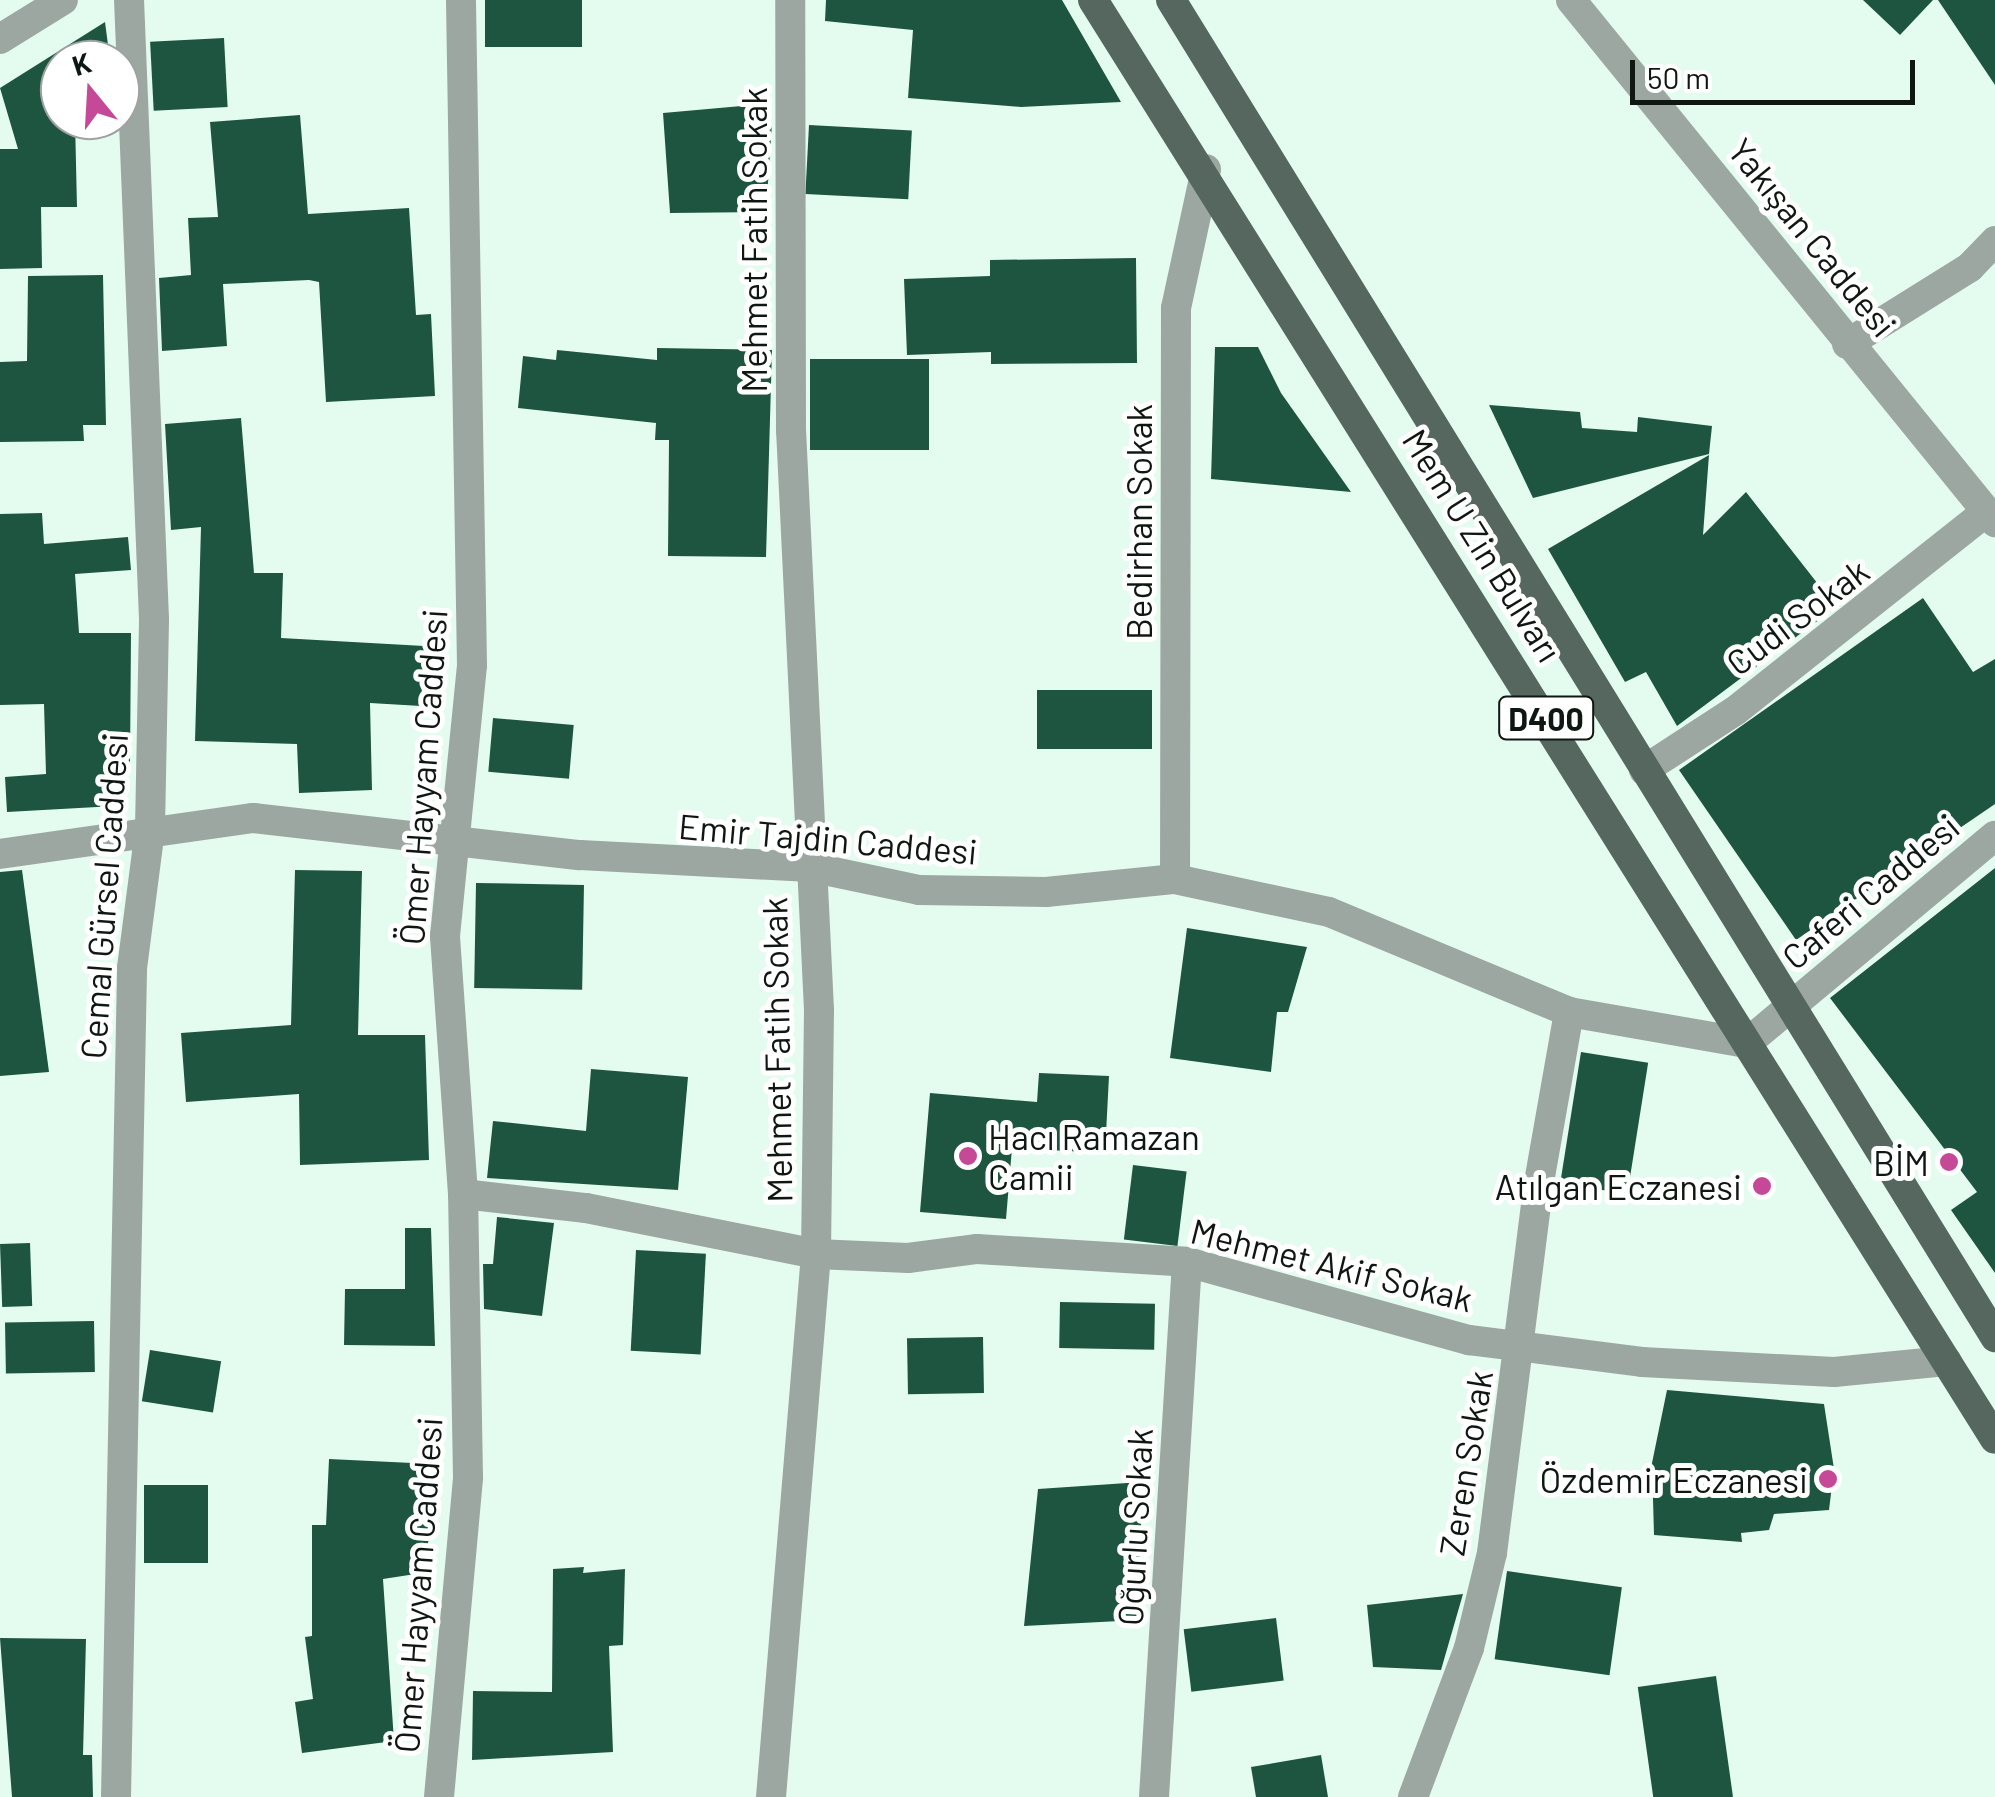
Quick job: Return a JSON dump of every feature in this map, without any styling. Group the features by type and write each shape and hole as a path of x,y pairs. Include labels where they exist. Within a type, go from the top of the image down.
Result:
{"main road":[{"name":"Mem U Zin Bulvarı","path":"1093,0 1206,170 1995,1438"},
{"name":"Mem U Zin Bulvarı","path":"1171,0 1995,1337"}],"street":[{"path":"0,39 63,0"},
{"name":"Cemal Gürsel Caddesi","path":"116,1797 132,968 150,828 154,619 129,0"},
{"name":"Ömer Hayyam Caddesi","path":"440,1797 468,1477 463,1194 445,936 472,665 474,433 461,0"},
{"name":"Mehmet Fatih Sokak","path":"772,1797 816,1254 820,1010 810,868 792,430 790,0"},
{"name":"Yakışan Caddesi","path":"1571,0 1847,344 1991,516"},
{"name":"Bedirhan Sokak","path":"1175,879 1176,308 1206,170"},
{"path":"1847,344 1970,266 1995,242"},
{"name":"Cudi Sokak","path":"1644,770 1735,711 1991,516"},
{"name":"Emir Tajdin Caddesi","path":"0,854 150,828 253,818 810,868 919,890 1046,892 1175,879 1328,912 1569,1012 1747,1043"},
{"name":"Caferi Caddesi","path":"1792,1004 1995,836"},
{"path":"1747,1043 1792,1004"},
{"name":"Zeren Sokak","path":"1413,1797 1468,1648 1492,1553 1569,1012"},
{"name":"Mehmet Akif Sokak","path":"463,1194 586,1208 816,1254 908,1258 977,1250 1187,1262 1423,1329 1726,1370 1834,1372 1946,1361"},
{"name":"Oğurlu Sokak","path":"1154,1797 1187,1262"}],"building":[{"path":"485,0 582,0 582,47 485,47"},
{"path":"826,0 1062,0 1121,102 1021,107 908,98 913,30 825,21"},
{"path":"1863,0 1933,0 1900,35"},
{"path":"1938,0 1995,0 1995,85"},
{"path":"105,22 107,40 76,40"},
{"path":"224,38 228,107 154,111 150,42"},
{"path":"40,63 40,140 75,140 77,207 41,207 42,268 0,269 0,149 18,149 0,88"},
{"path":"764,104 764,123 772,123 766,212 670,213 663,113"},
{"path":"300,115 308,214 409,208 416,315 431,314 435,396 326,402 319,282 309,280 223,284 227,346 162,351 159,278 191,275 188,218 218,217 210,122"},
{"path":"809,125 912,130 908,199 805,194"},
{"path":"1136,258 1137,363 991,364 991,352 907,355 904,279 990,276 990,260"},
{"path":"103,275 106,425 83,425 84,441 0,442 0,362 27,361 28,276"},
{"path":"1215,347 1258,347 1281,393 1351,492 1211,479"},
{"path":"657,348 772,350 766,557 668,556 669,440 655,440 656,423 518,408 523,356 556,360 557,350 657,360"},
{"path":"810,359 929,359 929,450 810,450"},
{"path":"1489,405 1580,412 1582,428 1637,432 1638,417 1712,426 1709,454 1533,498"},
{"path":"241,418 254,573 283,573 281,638 424,646 421,706 370,703 372,790 299,793 297,744 195,741 201,527 171,530 165,424"},
{"path":"1709,455 1703,535 1746,492 1836,607 1677,726 1646,672 1625,682 1548,549"},
{"path":"42,513 44,544 128,537 131,570 75,574 79,633 131,633 130,764 112,764 115,806 7,812 5,777 46,774 44,704 0,705 0,514"},
{"path":"1923,598 1973,672 1995,659 1995,804 1796,940 1679,770"},
{"path":"1037,690 1152,690 1152,749 1037,749"},
{"path":"493,718 574,725 569,779 488,772"},
{"path":"1995,868 1995,1273 1951,1210 1977,1192 1830,998"},
{"path":"22,870 49,1072 0,1076 0,872"},
{"path":"295,870 362,871 358,1035 425,1035 429,1160 300,1165 299,1094 186,1102 181,1033 291,1025"},
{"path":"476,883 584,885 582,990 474,988"},
{"path":"1187,928 1307,947 1288,1012 1277,1012 1271,1072 1170,1058"},
{"path":"1581,1052 1648,1063 1627,1194 1560,1183"},
{"path":"591,1069 688,1077 678,1190 487,1178 493,1121 586,1131"},
{"name":"Hacı Ramazan Camii","path":"1039,1073 1109,1076 1105,1153 1012,1148 1006,1219 920,1212 930,1093 1037,1102"},
{"path":"1133,1165 1187,1172 1177,1246 1124,1239"},
{"path":"497,1217 554,1223 542,1316 484,1309 483,1264 493,1264"},
{"path":"405,1228 431,1228 435,1346 344,1345 345,1289 405,1289"},
{"path":"30,1243 32,1306 2,1307 0,1244"},
{"path":"636,1250 706,1254 701,1355 631,1351"},
{"path":"1060,1302 1155,1304 1154,1350 1059,1348"},
{"path":"94,1321 95,1372 6,1374 5,1323"},
{"path":"983,1337 984,1393 908,1394 907,1338"},
{"path":"150,1350 221,1361 213,1413 142,1401"},
{"path":"1667,1390 1824,1404 1834,1469 1829,1510 1774,1514 1769,1530 1741,1533 1742,1542 1654,1535 1652,1463"},
{"path":"329,1459 433,1464 434,1513 422,1573 383,1579 394,1741 302,1753 295,1702 313,1699 305,1637 312,1636 312,1525 326,1525"},
{"path":"1142,1482 1139,1620 1024,1626 1038,1489"},
{"path":"144,1485 208,1485 208,1563 144,1563"},
{"path":"584,1567 583,1573 625,1569 623,1645 609,1646 613,1752 472,1760 473,1691 552,1692 553,1569"},
{"path":"1507,1571 1622,1587 1609,1675 1495,1659"},
{"path":"1463,1594 1441,1670 1373,1667 1367,1605"},
{"path":"1276,1618 1284,1681 1191,1692 1184,1629"},
{"path":"0,1638 86,1639 83,1755 92,1755 93,1797 12,1797"},
{"path":"1716,1676 1733,1797 1653,1797 1638,1687"},
{"path":"1321,1755 1328,1797 1256,1797 1251,1767"}],"place":[{"name":"Hacı Ramazan Camii","path":"968,1156"},
{"name":"BİM","path":"1949,1162"},
{"name":"Atılgan Eczanesi","path":"1762,1186"},
{"name":"Özdemir Eczanesi","path":"1828,1479"}]}
